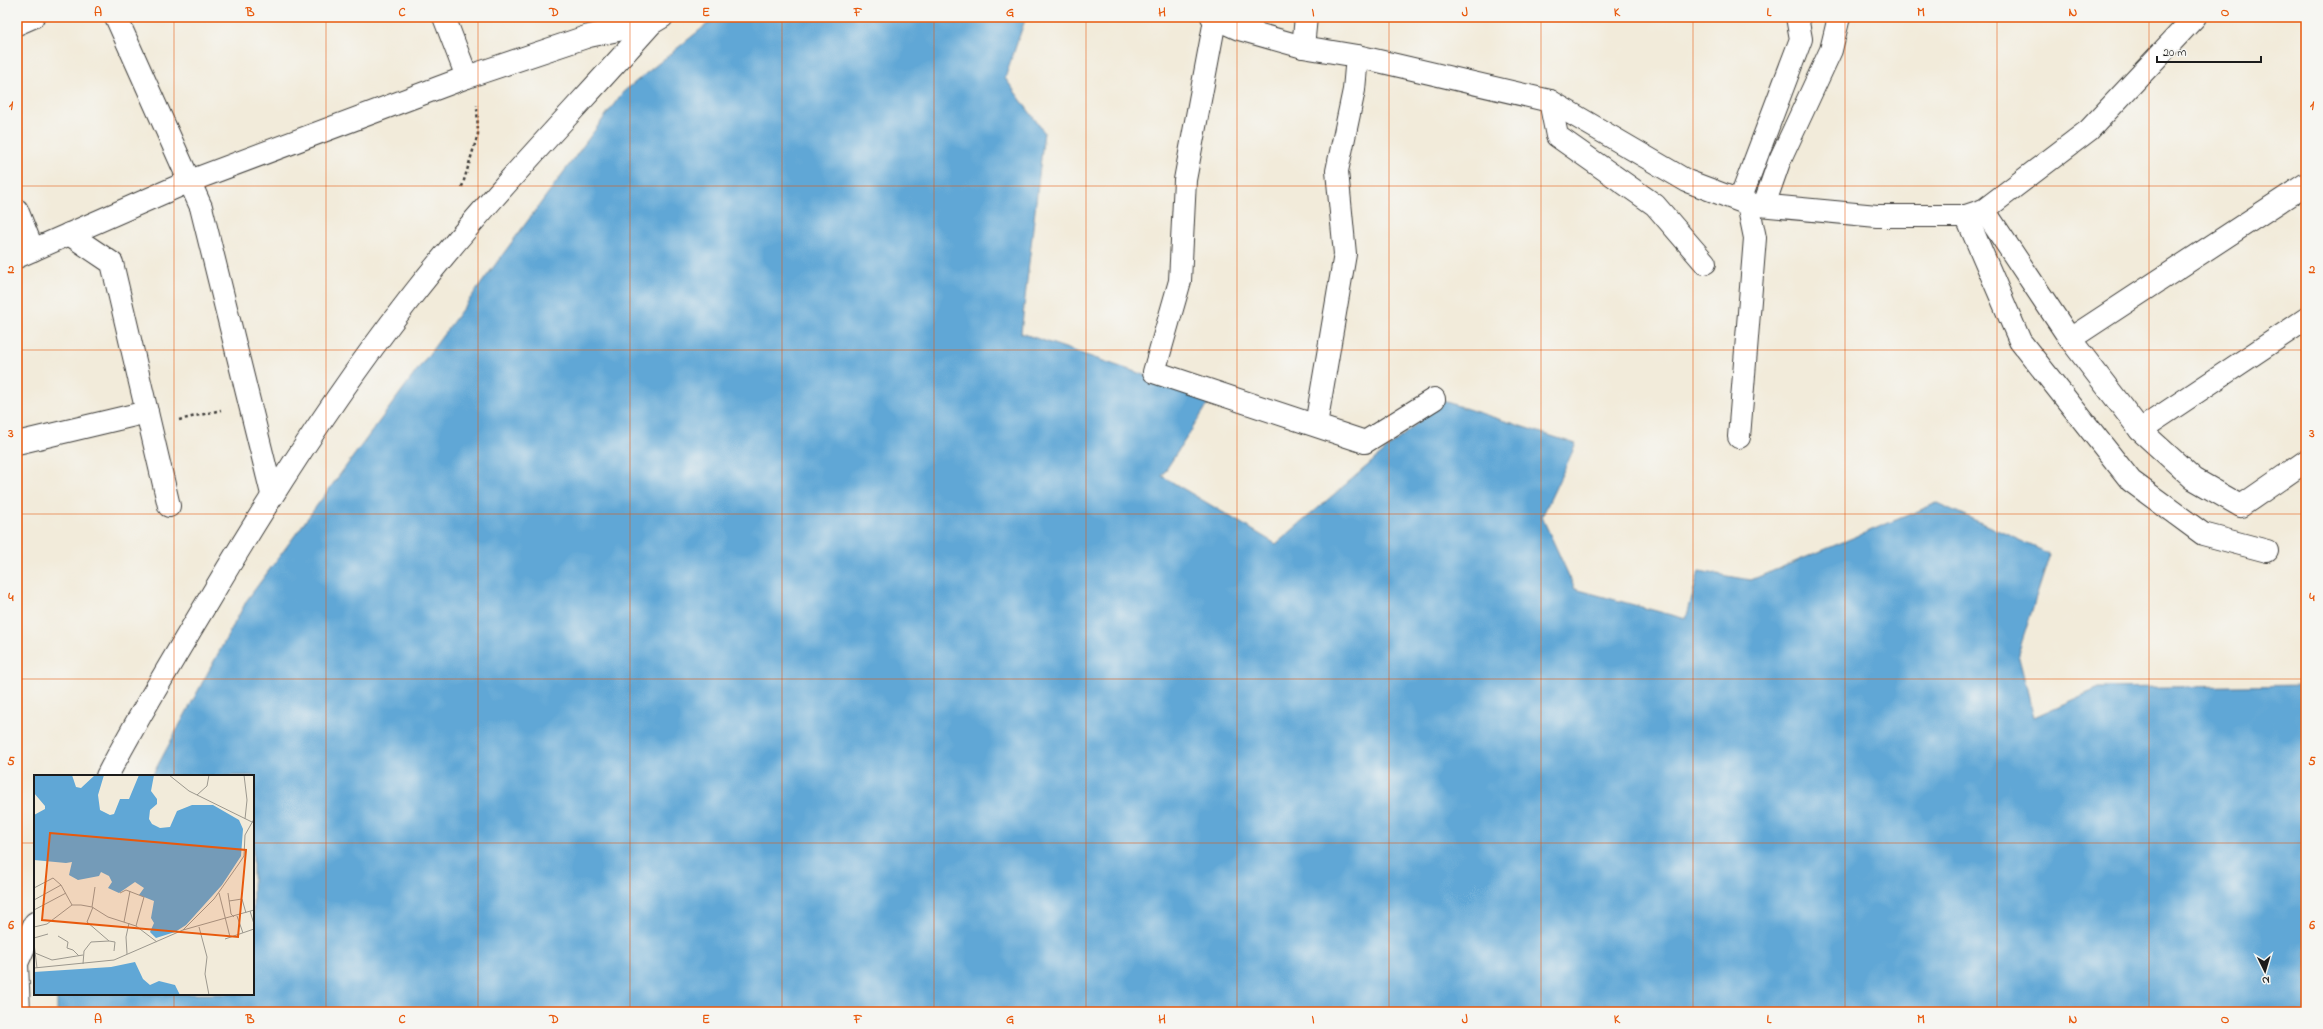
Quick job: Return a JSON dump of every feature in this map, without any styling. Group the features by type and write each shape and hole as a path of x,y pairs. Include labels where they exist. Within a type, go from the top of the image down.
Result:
{"street":[{"path":"17,24 33,17"},
{"path":"116,17 201,207 272,494"},
{"path":"444,17 467,77"},
{"path":"1303,47 1306,17"},
{"path":"1738,437 1755,238 1751,203 1801,39 1797,17"},
{"path":"1751,203 1779,162 1831,50 1839,17"},
{"path":"1434,400 1365,442 1154,372 1180,282 1185,180 1213,19 1239,29 1303,47 1357,56 1550,101 1687,180 1751,203 1877,216 1975,213 2089,130 2195,17"},
{"path":"17,210 25,253 190,181 467,77 589,36 657,20"},
{"path":"108,775 132,729 272,494 321,420 408,300 508,182 657,20"},
{"path":"1316,426 1345,254 1337,171 1354,90 1357,56"},
{"path":"1550,101 1557,136 1655,205 1705,263"},
{"path":"2070,339 2306,184"},
{"path":"1975,213 2140,430 2194,479 2241,506 2306,461"},
{"path":"1975,213 2020,341 2131,481 2203,534 2267,551"},
{"path":"70,234 112,263 169,506"},
{"path":"2140,430 2306,319"},
{"path":"17,443 149,420"},
{"path":"19,1012 17,963 34,925"}],"path":[{"path":"464,234 458,202 478,134 477,95 467,77"},
{"path":"149,420 249,403"}],"water":[{"path":"716,17 1026,17 1005,78 1044,132 1021,333 1212,398 1162,476 1276,544 1443,401 1576,444 1542,517 1575,589 1686,619 1699,571 1751,580 1937,503 2050,554 2018,654 2034,717 2099,688 2306,685 2306,1012 57,1012 57,995 254,995 254,775 153,775 247,600 623,92"}]}
